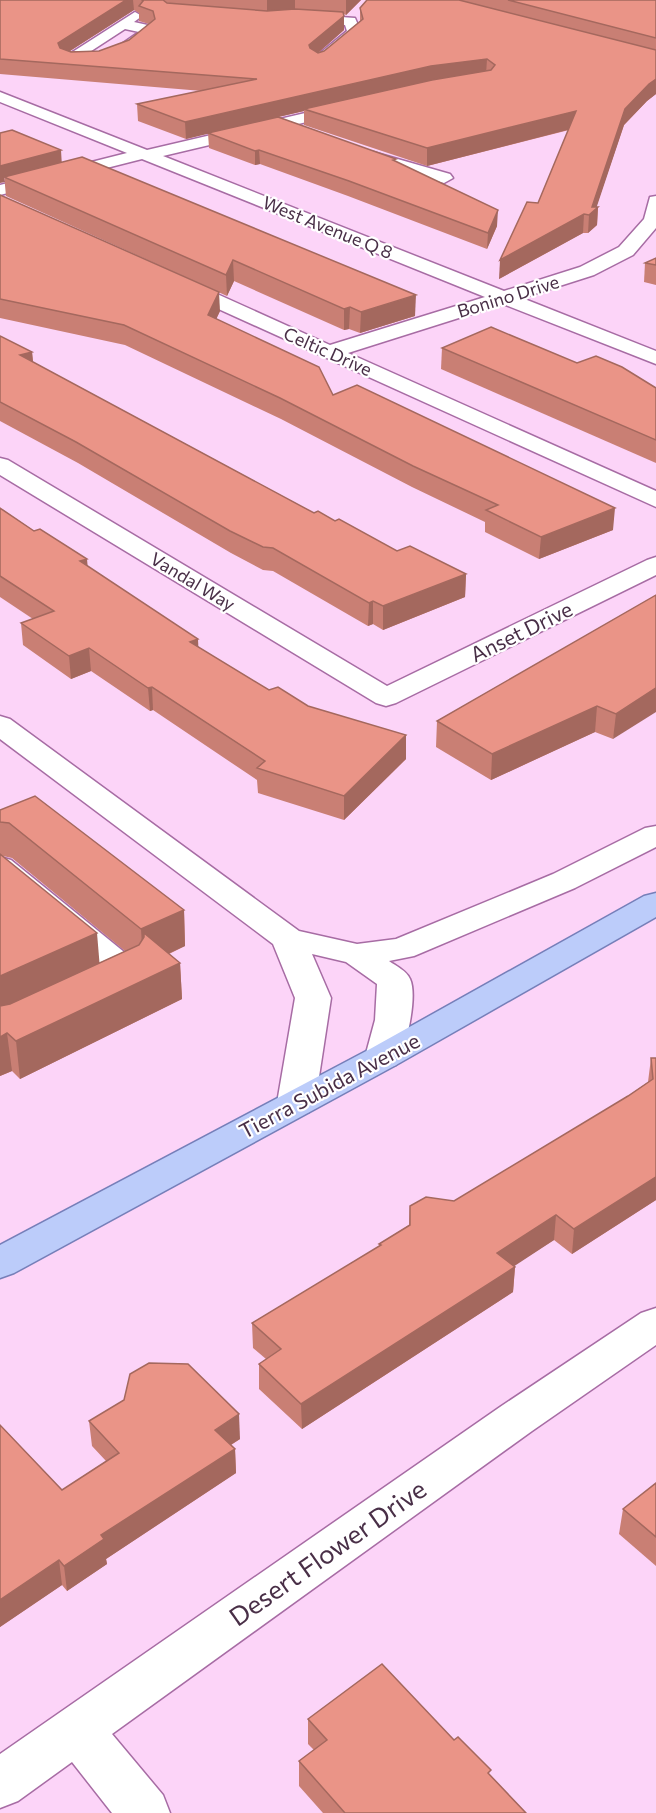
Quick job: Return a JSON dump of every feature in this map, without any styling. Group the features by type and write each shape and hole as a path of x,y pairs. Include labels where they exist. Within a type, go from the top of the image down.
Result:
{"main road":[{"name":"Tierra Subida Avenue","path":"0,1263 383,1057 656,903"}],"street":[{"path":"125,14 147,32 108,60 95,63 67,60 113,30 125,14 142,3"},
{"path":"125,14 151,15"},
{"path":"285,22 354,22 318,62"},
{"name":"West Avenue Q 8","path":"0,97 656,358"},
{"path":"4,200 145,154 366,104"},
{"path":"14,119 42,114"},
{"path":"278,124 311,136"},
{"path":"356,151 401,167 444,178"},
{"name":"Bonino Drive","path":"329,352 587,271 626,251 653,220 656,201"},
{"name":"Celtic Drive","path":"159,275 656,500"},
{"name":"Vandal Way","path":"0,465 386,697"},
{"name":"Anset Drive","path":"386,697 656,565"},
{"path":"0,725 288,939 357,954 402,949 564,880 656,835"},
{"path":"0,867 128,972 75,996"},
{"path":"288,939 313,998 296,1103"},
{"path":"357,954 394,980 393,1020 383,1057"},
{"path":"0,1250 52,1235"},
{"name":"Desert Flower Drive","path":"0,1784 507,1425 656,1324"},
{"path":"76,1728 144,1813"}],"building":[{"path":"0,0 126,0 58,43 60,48 71,52 99,51 129,40 155,19 153,11 139,6 142,0 163,0 167,3 267,11 295,9 343,12 344,16 309,45 318,53 324,51 363,19 360,8 367,0 459,0 656,50 656,79 625,109 592,207 598,207 589,215 584,214 500,260 527,202 538,203 576,111 427,148 304,109 432,80 491,70 495,65 487,59 431,66 185,122 137,104 257,79 0,59"},
{"path":"508,0 656,0 656,38"},
{"path":"278,117 396,159 393,160 498,210 488,233 349,181 259,150 255,151 208,133"},
{"path":"12,130 61,150 0,166 0,133"},
{"path":"82,157 416,295 361,312 350,307 344,309 233,260 226,275 4,177"},
{"path":"0,195 219,292 208,315 319,367 333,395 357,385 615,508 541,537 486,510 498,505 413,466 280,398 124,325 0,299"},
{"path":"656,258 656,265 645,263"},
{"path":"491,327 577,363 596,356 622,367 656,388 656,440 442,348"},
{"path":"0,336 32,352 20,355 314,513 318,511 335,521 339,519 397,551 410,546 466,574 383,606 373,601 369,603 273,548 263,547 230,531 76,442 0,402"},
{"path":"0,508 34,531 40,529 87,559 80,561 198,639 190,642 269,690 278,687 308,706 406,735 344,796 257,768 265,761 89,648 69,656 21,623 54,611 0,576"},
{"path":"656,595 656,688 616,714 597,706 492,754 437,721"},
{"path":"35,796 184,910 141,929 9,823 0,822 0,810"},
{"path":"0,854 97,933 0,976"},
{"path":"144,933 180,963 16,1041 7,1033 0,1037 0,1006 10,1004 139,945"},
{"path":"651,1058 656,1058 656,1177 574,1229 556,1215 497,1253 515,1267 301,1404 259,1364 281,1349 252,1323 410,1225 410,1206 426,1197 454,1201 628,1096 653,1079"},
{"path":"149,1363 188,1364 239,1414 215,1430 235,1449 101,1535 104,1539 64,1566 59,1560 0,1600 0,1425 62,1490 119,1453 89,1421 124,1400 130,1374"},
{"path":"656,1483 656,1537 623,1509"},
{"path":"382,1664 454,1740 458,1737 491,1770 488,1773 526,1813 345,1813 299,1761 327,1740 308,1719"}]}
